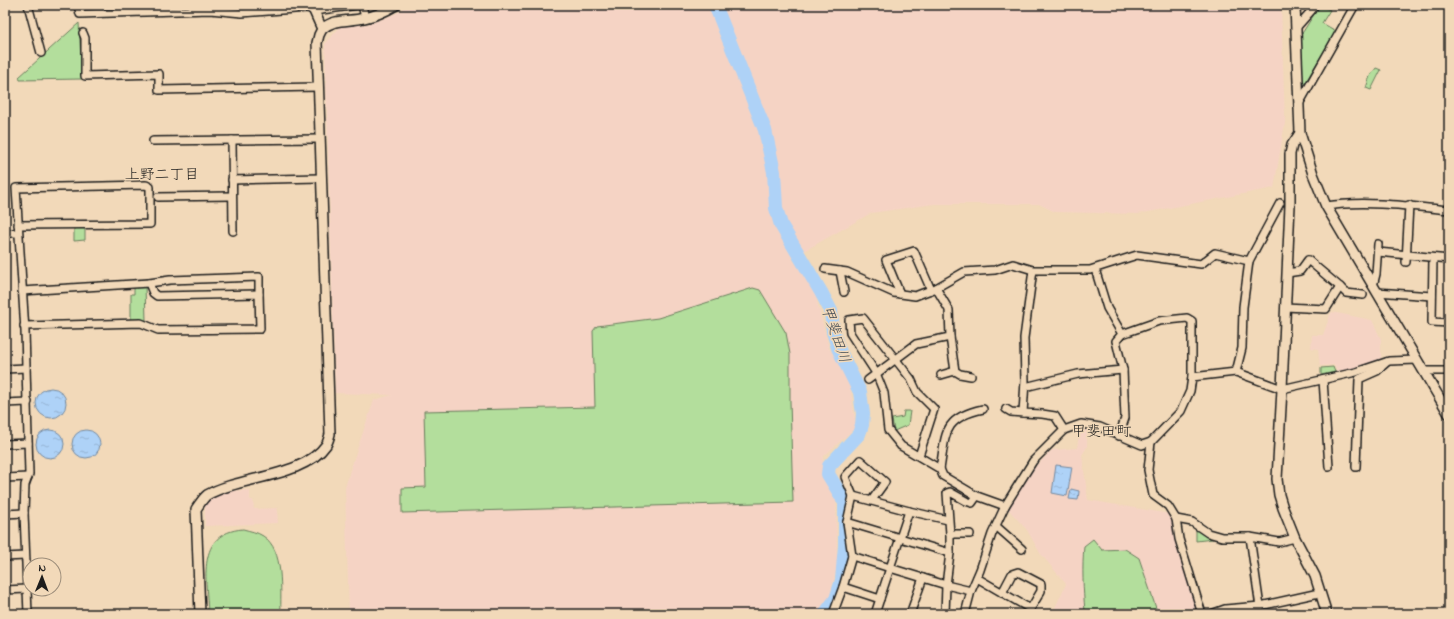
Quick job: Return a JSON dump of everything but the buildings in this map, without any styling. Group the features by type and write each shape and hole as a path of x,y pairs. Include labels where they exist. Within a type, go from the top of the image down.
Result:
{"street":[{"path":"28,5 41,53"},
{"path":"78,5 80,14 209,7 242,13 268,8 310,8 358,5"},
{"path":"362,5 365,18"},
{"path":"200,614 196,509 206,496 220,490 309,461 327,444 330,434 317,43 322,29 329,24 338,21 365,18 376,15 396,5"},
{"path":"1295,5 1300,133 1313,174 1326,206 1417,360 1425,371 1449,414"},
{"path":"1296,28 1315,5"},
{"path":"1299,104 1355,5"},
{"path":"310,8 322,29"},
{"path":"83,33 85,38 85,76 159,74 159,90 318,87"},
{"path":"1300,133 1292,145 1290,154 1285,204 1287,273 1277,479 1279,495 1283,508 1295,538 1315,576 1327,614"},
{"path":"153,141 320,139"},
{"path":"232,140 233,231"},
{"path":"232,180 321,178"},
{"path":"5,233 18,229 150,224 150,187 146,185 16,188 18,229 28,402 28,476 25,485 25,556 5,556"},
{"path":"158,198 232,196"},
{"path":"1326,206 1345,203 1409,206 1449,210"},
{"path":"1236,372 1242,348 1243,307 1249,261 1285,204"},
{"path":"1406,259 1409,206"},
{"path":"1375,289 1378,244"},
{"path":"900,294 886,260 914,251 934,289 949,310 950,337 955,371"},
{"path":"1378,252 1406,259 1449,259"},
{"path":"825,269 847,272 894,293 914,296 934,289 964,272 996,270 1012,264 1033,270 1090,270 1137,255 1201,264 1215,253 1249,261"},
{"path":"1433,258 1432,322 1449,323"},
{"path":"1287,273 1300,271 1308,260 1346,293 1363,295"},
{"path":"1095,269 1107,308 1122,334"},
{"path":"1023,414 1025,387 1024,338 1033,270"},
{"path":"840,271 844,292"},
{"path":"22,291 149,283 170,280 259,277 260,329 158,330 141,323 24,326"},
{"path":"149,283 153,293 157,296 259,294"},
{"path":"1285,307 1326,309 1340,287"},
{"path":"1375,289 1432,296"},
{"path":"919,456 934,409 917,392 911,379 863,318 845,320 850,334 876,373 884,393 888,430 901,446 940,469"},
{"path":"965,614 971,591 1005,506 1033,461 1064,430 1081,424 1100,427 1119,436 1142,445 1152,442 1181,411 1190,391 1192,377 1192,321 1187,318 1159,321 1122,334 1116,341 1123,370 1125,418 1119,436"},
{"path":"868,380 916,344 950,337"},
{"path":"1192,377 1236,372 1282,389 1356,372 1389,361 1417,360"},
{"path":"1356,467 1359,379 1377,371 1389,361"},
{"path":"5,369 26,368"},
{"path":"1025,387 1078,374 1123,370"},
{"path":"941,375 955,371 960,374 971,376"},
{"path":"1425,371 1449,371"},
{"path":"1323,380 1328,467"},
{"path":"5,403 28,402"},
{"path":"983,409 971,411 958,417 946,431 940,469 943,476 977,496 1005,506"},
{"path":"1006,409 1011,412 1023,414 1055,416 1064,430"},
{"path":"1152,442 1148,470 1154,495 1168,506 1176,519 1179,539 1202,614"},
{"path":"5,444 28,443"},
{"path":"833,614 852,556 847,522 853,496 845,477 860,460 884,482 872,500"},
{"path":"5,478 28,476"},
{"path":"945,614 946,585 950,553 947,494 950,492 972,503 977,496"},
{"path":"853,496 948,520"},
{"path":"875,614 909,511"},
{"path":"5,514 24,513"},
{"path":"1176,519 1192,522 1208,533 1222,537 1250,537 1279,542 1295,538"},
{"path":"847,522 950,553"},
{"path":"996,526 1022,549"},
{"path":"950,534 970,534"},
{"path":"1250,537 1261,614"},
{"path":"852,556 946,585 971,591"},
{"path":"977,578 1002,593 1027,607 1031,608 1041,591 1041,584 1018,572 1012,574 1002,593"},
{"path":"910,614 923,578"},
{"path":"843,587 880,599"},
{"path":"5,590 22,589"},
{"path":"1211,614 1231,608 1260,606 1319,592"},
{"path":"27,597 28,614"}],"shaded area":[{"path":"407,5 1281,5 1285,123 1274,188 1138,214 1055,212 1039,204 934,204 871,213 792,258 814,289 829,348 849,377 856,427 823,457 823,475 836,500 837,567 828,605 818,614 349,614 345,488 374,400 392,395 335,393 325,44 340,27 368,24 399,12"},
{"path":"1332,312 1372,320 1381,339 1381,359 1338,373 1334,365 1320,366 1318,349 1311,348 1312,335 1323,335"},
{"path":"1080,429 1087,430 1087,447 1082,455 1088,500 1170,514 1200,614 1052,614 1066,584 1040,553 1027,530 1008,509 1032,470 1052,450 1077,448"},
{"path":"250,490 250,500 253,500 254,509 277,508 278,523 205,526 205,506 209,499 225,491"}],"green space":[{"path":"1320,5 1330,10 1322,23 1336,31 1302,88 1301,35"},
{"path":"79,23 82,79 20,80 19,77"},
{"path":"1376,68 1381,70 1371,90 1366,88 1370,76"},
{"path":"74,227 85,227 85,240 74,241"},
{"path":"145,285 146,321 131,321 131,294 134,294 134,286"},
{"path":"753,288 760,290 786,333 790,354 793,502 402,513 402,488 426,487 424,411 595,407 593,331 597,326 658,318"},
{"path":"1333,367 1335,372 1321,375 1321,368"},
{"path":"904,411 910,411 908,425 894,431 892,419 903,417"},
{"path":"1196,528 1204,535 1213,539 1196,541"},
{"path":"243,529 263,536 270,542 275,551 280,572 281,614 208,614 206,573 207,560 211,549 217,539 228,532"},
{"path":"1093,539 1102,550 1125,549 1139,558 1158,614 1086,614 1083,578 1084,546"}],"water":[{"path":"51,388 61,393 66,403 61,413 51,418 41,413 36,403 41,393"},
{"path":"50,430 56,431 60,434 63,438 63,450 60,454 56,457 50,458 44,457 40,454 37,450 36,444 37,438 40,434 44,431"},
{"path":"86,430 96,434 100,444 96,454 86,458 76,454 72,444 76,434"},
{"path":"1056,465 1072,467 1067,496 1052,493"},
{"path":"1071,489 1079,491 1078,500 1069,499"}],"waterway":[{"name":"甲斐田川","path":"715,5 765,130 774,172 776,208 781,225 831,311 833,332 838,348 860,392 863,414 859,434 829,466 828,474 845,502 845,545 842,580 836,599 825,614"}],"district":[{"name":"上野二丁目","path":"162,174"},
{"name":"甲斐田町","path":"1101,431"}]}
